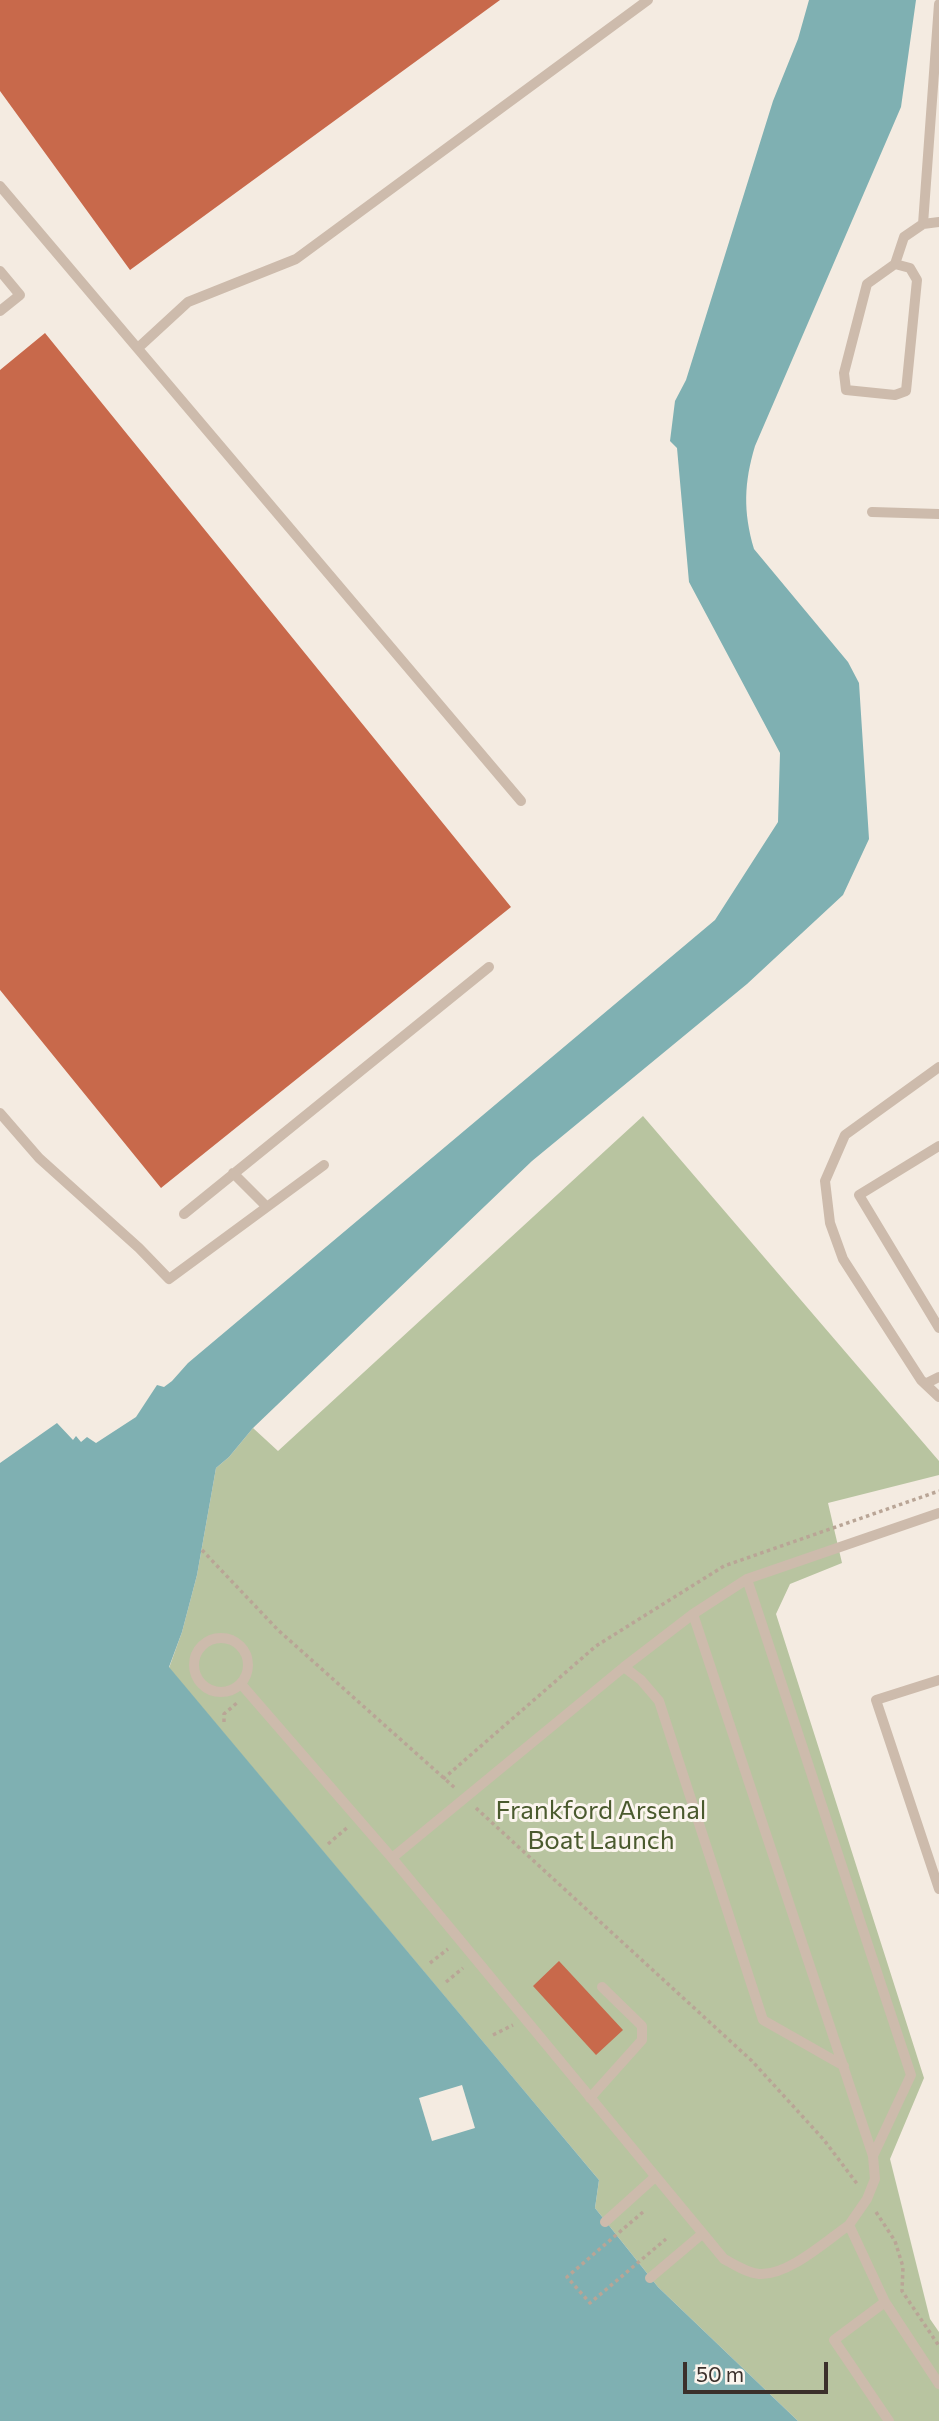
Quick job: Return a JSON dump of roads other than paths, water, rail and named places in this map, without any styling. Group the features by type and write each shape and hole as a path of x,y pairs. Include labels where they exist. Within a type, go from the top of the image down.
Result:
{"lane":[{"path":"138,348 188,302 296,259 648,0"},
{"path":"923,224 939,4"},
{"path":"0,186 521,801"},
{"path":"895,264 910,268 917,280 906,391 895,395 846,390 844,373 867,284 895,264 904,237 923,224 939,222"},
{"path":"0,271 20,295 0,311"},
{"path":"872,512 939,514"},
{"path":"184,1214 489,967"},
{"path":"939,1067 845,1135 825,1181 830,1223 843,1259 926,1384 939,1397"},
{"path":"0,1113 39,1158 139,1248 169,1279 324,1165"},
{"path":"939,1146 859,1195 939,1328"},
{"path":"233,1173 267,1207"},
{"path":"926,1384 939,1377"},
{"path":"392,1858 624,1667 693,1614 747,1579 939,1513"},
{"path":"747,1579 911,2075 873,2156"},
{"path":"244,1689 392,1858 724,2259 740,2268 760,2274 783,2271 849,2225 867,2199 875,2179 873,2156 693,1614"},
{"path":"216,1638 224,1638 240,1645 248,1660 244,1689 217,1693 202,1685 193,1662 201,1646 216,1638"},
{"path":"624,1667 641,1680 659,1701 763,2020 844,2066"},
{"path":"939,1680 876,1700 939,1889"},
{"path":"590,2098 642,2040 642,2026 602,1987"},
{"path":"606,2222 655,2177"},
{"path":"849,2225 885,2302 939,2384"},
{"path":"650,2278 702,2234"},
{"path":"885,2302 834,2340 890,2421"}],"water":[{"path":"809,0 916,0 901,107 755,446 746,497 754,549 848,662 859,683 869,839 843,895 747,984 532,1161 253,1428 216,1468 197,1575 182,1632 169,1667 599,2180 595,2208 658,2287 798,2421 0,2421 0,1463 57,1423 73,1440 76,1436 81,1442 87,1437 96,1443 136,1417 157,1385 164,1387 172,1381 188,1363 715,920 778,822 780,753 689,582 677,448 670,441 675,401 686,380 773,101 798,39"}],"park label":[{"name":"Frankford Arsenal Boat Launch","path":"601,1825"}]}
